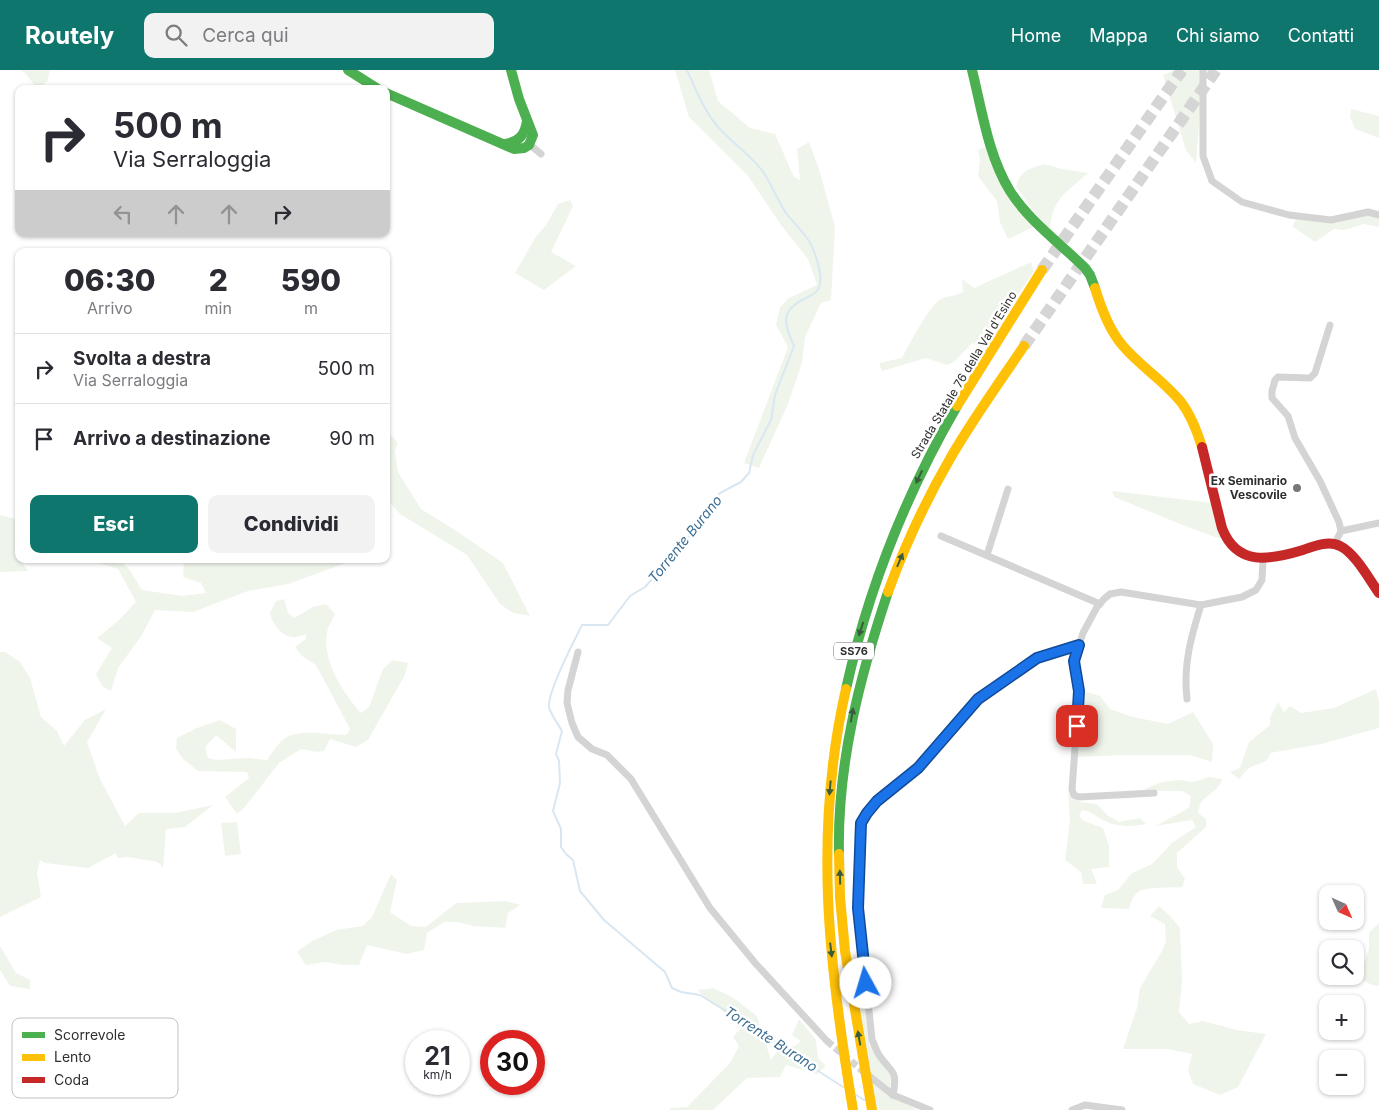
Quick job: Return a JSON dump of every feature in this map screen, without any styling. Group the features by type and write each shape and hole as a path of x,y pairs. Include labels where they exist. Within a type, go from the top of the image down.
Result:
{"main road":[{"path":"348,70 372,85"},
{"path":"390,94 520,150 526,148 526,141 532,135 514,86 511,70"},
{"path":"972,70 989,138 1001,173 1018,202 1089,273 1108,323 1123,346 1174,393 1188,412 1204,457 1222,528 1227,540 1236,550 1263,559 1335,543 1349,554 1379,593"},
{"name":"Strada Statale 76 della Val d'Esino","path":"853,1110 846,1074 829,932 826,849 833,760 840,713 856,644 878,576 903,510 946,424 995,342 1042,270"},
{"name":"SS76","path":"872,1110 869,1081 851,994 840,896 841,800 855,702 870,644 889,586 931,493 951,458 1024,346"}],"street":[{"path":"1202,70 1203,156 1212,181 1242,202 1289,215 1331,220 1368,212 1379,215"},
{"path":"526,141 541,154"},
{"path":"1330,326 1315,373 1307,379 1278,377 1275,380 1272,391 1276,403 1288,416 1294,438 1320,481 1339,522 1341,531 1335,543"},
{"path":"987,555 1008,489"},
{"path":"1341,531 1379,523"},
{"path":"941,536 1100,604"},
{"path":"1154,793 1079,797 1072,790 1079,691 1074,661 1083,633 1100,604 1110,594 1121,592 1201,605 1242,596 1256,590 1262,580 1263,559"},
{"path":"1187,699 1185,667 1189,644 1201,605"},
{"path":"893,1095 896,1080 893,1071 878,1054 872,1039 858,908 861,823 877,801 918,768 978,699 1037,658 1079,645"},
{"path":"578,652 568,690 568,703 572,723 578,737 592,749 607,755 631,779 710,908 756,964 827,1041"},
{"path":"869,1081 893,1095 930,1110"},
{"path":"1072,1110 1085,1105 1122,1110"}],"shaded area":[{"path":"20,70 50,70 47,82 42,85 35,85"},
{"path":"675,70 709,70 718,101 750,128 775,134 794,177 800,180 797,149 809,142 819,169 835,227 831,300 821,303 805,337 802,363 788,404 759,468 744,463 788,347 776,325 780,307 789,298 817,285 808,259 781,225 748,176 689,117"},
{"path":"1174,70 1208,70 1200,89 1196,163 1186,150 1163,75"},
{"path":"1351,109 1379,116 1379,138 1355,129 1350,117"},
{"path":"987,146 990,157 1006,189 1035,226 1008,239 1000,222 997,201 978,176 980,159 978,150"},
{"path":"1044,164 1088,173 1062,196 1054,210 1050,229 1039,218 1016,187 1020,177 1026,171"},
{"path":"570,200 573,206 551,252 576,266 544,290 515,273 535,238 546,225 558,204"},
{"path":"1379,214 1379,227 1364,224 1344,230 1334,229 1315,242 1292,226 1298,217 1322,220 1355,215"},
{"path":"1031,262 1034,271 981,348 972,343 954,362 947,365 926,358 882,371 879,363 902,358 920,326 936,303 943,298 963,292 962,279 974,288"},
{"path":"390,434 398,443 395,451 398,472 421,509 503,563 530,616 513,613 500,604 467,555 400,514 390,503"},
{"path":"1112,491 1213,503 1224,538 1218,538 1190,528 1114,497"},
{"path":"0,515 15,519 15,563 22,563 28,571 0,572"},
{"path":"99,563 123,563 142,590 183,596 206,593 201,583 183,577 184,563 346,563 288,584 248,591 193,612 155,610 142,635 118,668 111,691 102,686 96,674 112,648 97,638 119,620 136,602 118,569"},
{"path":"284,599 288,613 294,618 313,607 326,604 335,614 328,628 326,640 330,663 340,685 361,713 369,707 383,669 393,660 408,663 405,675 368,740 356,747 330,739 324,751 317,752 301,749 279,763 244,808 237,814 225,797 249,778 247,772 198,771 183,759 176,749 177,738 197,728 220,720 236,729 236,752 216,735 205,747 208,758 216,760 248,758 267,760 276,747 287,737 300,733 346,735 350,729 316,665 302,656 295,647 306,639 306,634 296,637 285,635 273,621 270,613 276,601"},
{"path":"0,652 5,652 20,662 30,678 41,717 57,731 64,746 85,720 106,709 87,742 100,779 125,826 139,813 175,813 213,805 185,827 166,829 163,868 158,862 128,857 118,858 116,853 88,868 45,863 40,860 37,873 41,897 0,917"},
{"path":"1376,689 1379,702 1379,728 1321,744 1270,753 1267,760 1254,765 1239,779 1230,772 1240,768 1249,742 1270,725 1270,718 1278,702 1284,712 1290,706 1301,713 1334,708"},
{"path":"1087,692 1100,696 1110,709 1133,717 1168,724 1193,712 1213,744 1212,762 1190,755 1077,757 1082,695"},
{"path":"1209,777 1222,779 1220,785 1199,806 1198,813 1206,819 1206,827 1177,853 1177,867 1185,879 1182,887 1142,890 1135,896 1129,909 1101,908 1105,895 1118,890 1132,873 1152,864 1172,843 1196,827 1192,820 1155,826 1189,808 1191,796 1182,791 1152,791 1144,789 1162,782 1179,780 1193,782"},
{"path":"1068,793 1080,802 1097,804 1107,815 1119,822 1140,818 1146,824 1119,826 1082,810 1079,816 1084,821 1103,828 1109,846 1109,867 1091,869 1097,884 1083,884 1081,872 1065,860 1070,820"},
{"path":"237,822 241,854 225,856 221,823"},
{"path":"391,874 397,880 390,912 411,926 426,927 456,903 506,901 520,905 508,913 505,928 444,922 427,933 424,950 407,954 367,945 359,965 325,962 306,965 297,952 312,941 336,930 363,926 372,917"},
{"path":"1159,906 1180,928 1182,980 1179,1012 1189,1024 1203,1021 1237,1030 1266,1034 1238,1087 1220,1095 1193,1084 1188,1070 1192,1054 1168,1049 1123,1049 1137,1008 1140,988 1166,941 1165,924 1150,916"},
{"path":"1379,923 1379,986 1364,981 1364,964 1369,949 1369,933"},
{"path":"0,946 16,973 30,980 30,989 10,986 0,970"},
{"path":"713,988 732,997 757,1016 771,1060 780,1049 795,1046 801,1041 792,1035 799,1019 816,1040 818,1058 826,1066 817,1074 786,1065 780,1077 747,1078 713,1110 670,1110 670,1108 687,1107 730,1063 739,1046 733,1037 741,1028 719,1008 706,1000 698,990"},
{"path":"864,988 870,1045 893,1080 887,1095 918,1110 876,1110 855,990"}],"waterway":[{"name":"Torrente Burano","path":"687,70 700,99 718,127 764,173 780,204 810,242 819,266 820,283 816,292 792,307 786,317 786,323 794,346 775,395 771,420 753,455 749,473 741,482 720,493 694,526 688,538 645,587 630,596 608,625 582,625 562,666 550,700 550,710 562,731 556,754 559,761 560,783 553,811 561,829 561,847 573,860 580,891 604,920 665,972 672,988 681,992 700,995 763,1031 781,1047 843,1087"},
{"name":"Torrente Burano","path":"856,1095 864,1100"}],"tunnel":[{"path":"1042,270 1182,70"},
{"path":"1024,346 1216,70"},
{"path":"827,1041 865,1073"}],"traffic: fast":[{"path":"348,70 372,85"},
{"path":"390,95 514,149 524,148 529,145 533,135 519,99 511,70"},
{"path":"972,70 991,147 1002,177 1017,202 1035,222 1085,268 1095,288"},
{"path":"505,144 518,140 525,130 527,121"},
{"path":"846,689 865,615 891,543 921,473 957,406"},
{"path":"839,854 839,820 842,787 852,721 868,656 888,592"}],"traffic: slow":[{"path":"957,406 1042,270"},
{"path":"1095,288 1106,318 1118,340 1181,402 1188,412 1202,447"},
{"path":"888,592 916,523 942,473 986,401 1024,346"},
{"path":"846,689 836,743 830,795 827,848 828,900 837,1004 853,1110"},
{"path":"839,854 840,897 845,951 872,1110"}],"traffic: jam":[{"path":"1202,447 1222,528 1228,541 1236,549 1246,555 1267,558 1291,554 1322,544 1336,544 1351,554 1379,593"}],"place":[{"name":"Ex Seminario Vescovile","path":"1297,488"}],"route":[{"path":"866,983 858,908 861,823 867,813 877,801 928,758 939,742 978,699 1037,658 1079,645 1074,661 1079,691 1077,726"}]}
